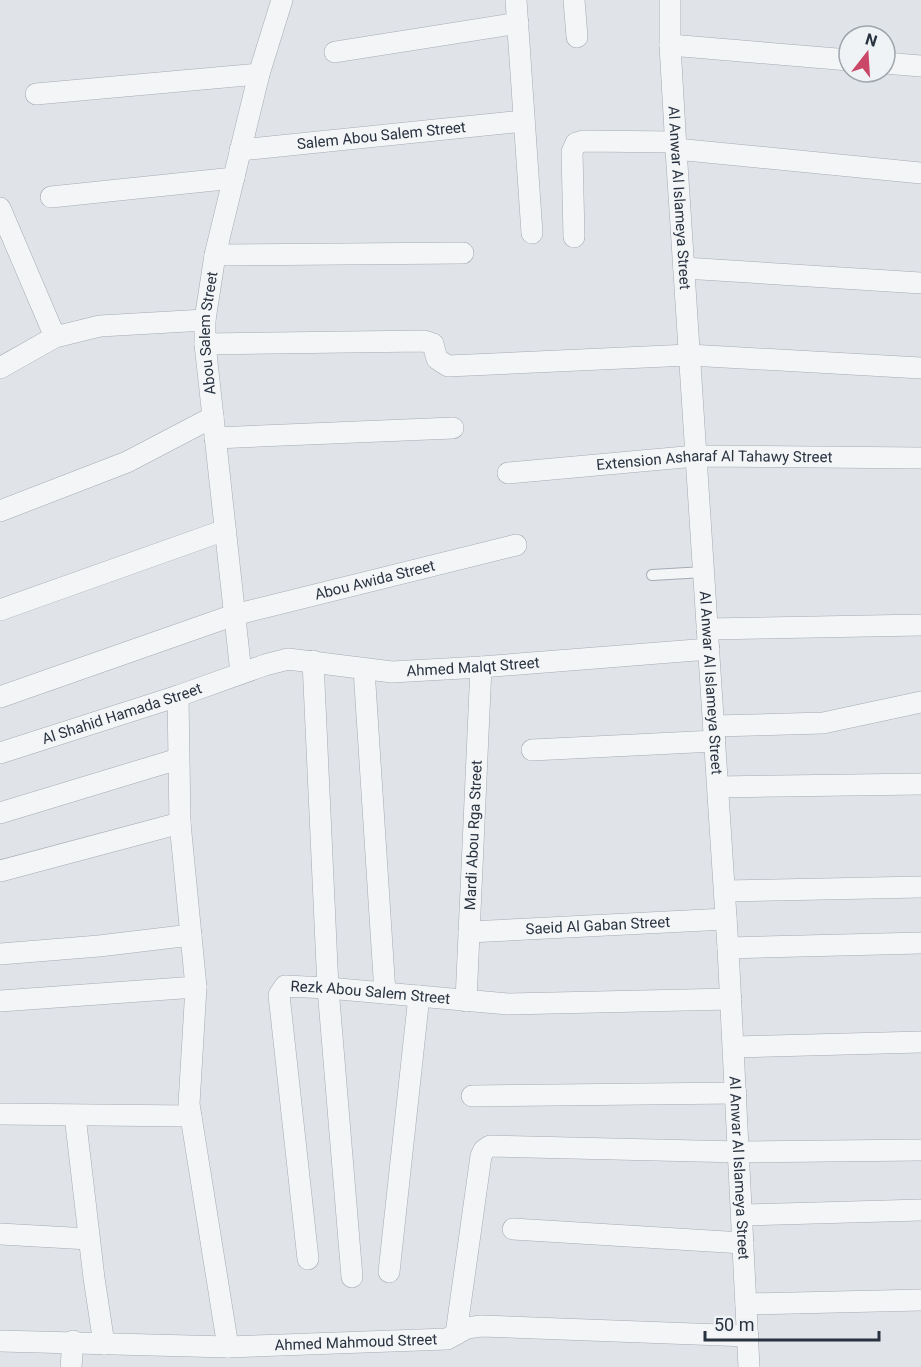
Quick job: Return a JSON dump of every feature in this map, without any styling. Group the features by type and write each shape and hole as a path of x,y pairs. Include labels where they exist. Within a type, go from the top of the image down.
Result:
{"street":[{"name":"Abou Salem Street","path":"241,673 205,344 205,320 215,255 240,150 259,74 282,0"},
{"path":"516,0 532,233"},
{"path":"574,0 577,37"},
{"name":"Al Anwar Al Islameya Street","path":"670,0 670,45 676,146 725,891 740,1152 749,1367"},
{"path":"335,52 518,23"},
{"path":"670,45 837,59"},
{"path":"897,64 921,66"},
{"path":"36,94 259,74"},
{"name":"Salem Abou Salem Street","path":"240,150 524,121"},
{"path":"574,237 572,152 576,143 583,141 676,146 921,173"},
{"path":"51,197 234,178"},
{"path":"0,208 55,337"},
{"path":"215,255 464,253"},
{"path":"684,268 921,284"},
{"path":"0,368 55,337 100,326 205,320"},
{"path":"205,344 424,341 433,344 437,359 448,366 689,356 921,368"},
{"path":"0,511 214,427 453,428"},
{"name":"Extension Asharaf Al Tahawy Street","path":"508,473 696,456 921,458"},
{"path":"0,610 225,530"},
{"name":"Abou Awida Street","path":"0,697 234,615 516,545"},
{"name":"Ahmed Malqt Street","path":"241,673 288,659 392,672 481,668 708,639 921,625"},
{"path":"313,661 328,988 352,1277"},
{"name":"Mardi Abou Rga Street","path":"466,1001 481,668"},
{"path":"364,669 385,993"},
{"name":"Al Shahid Hamada Street","path":"0,753 178,696 241,673"},
{"path":"178,696 180,823 196,987 189,1104 228,1347"},
{"path":"532,750 823,723 921,702"},
{"path":"0,813 178,759"},
{"path":"718,787 921,784"},
{"path":"0,872 180,823"},
{"path":"725,891 921,887"},
{"name":"Saeid Al Gaban Street","path":"469,932 726,918"},
{"path":"0,954 99,946 191,935"},
{"path":"728,948 921,943"},
{"name":"Rezk Abou Salem Street","path":"308,1259 279,995 285,986 466,1001 541,1004 731,999"},
{"path":"0,1001 196,987"},
{"path":"389,1272 419,996"},
{"path":"734,1047 921,1042"},
{"path":"472,1096 736,1093"},
{"path":"0,1114 191,1116"},
{"path":"75,1116 104,1344"},
{"path":"456,1334 481,1156 490,1146 740,1152 921,1150"},
{"path":"742,1215 921,1210"},
{"path":"513,1229 743,1243"},
{"path":"0,1234 90,1239"},
{"path":"746,1304 921,1300"},
{"name":"Ahmed Mahmoud Street","path":"0,1341 73,1341 228,1347 447,1340 467,1328 482,1326 748,1336"},
{"path":"71,1367 73,1341"}],"lane":[{"path":"652,575 704,572"}]}
